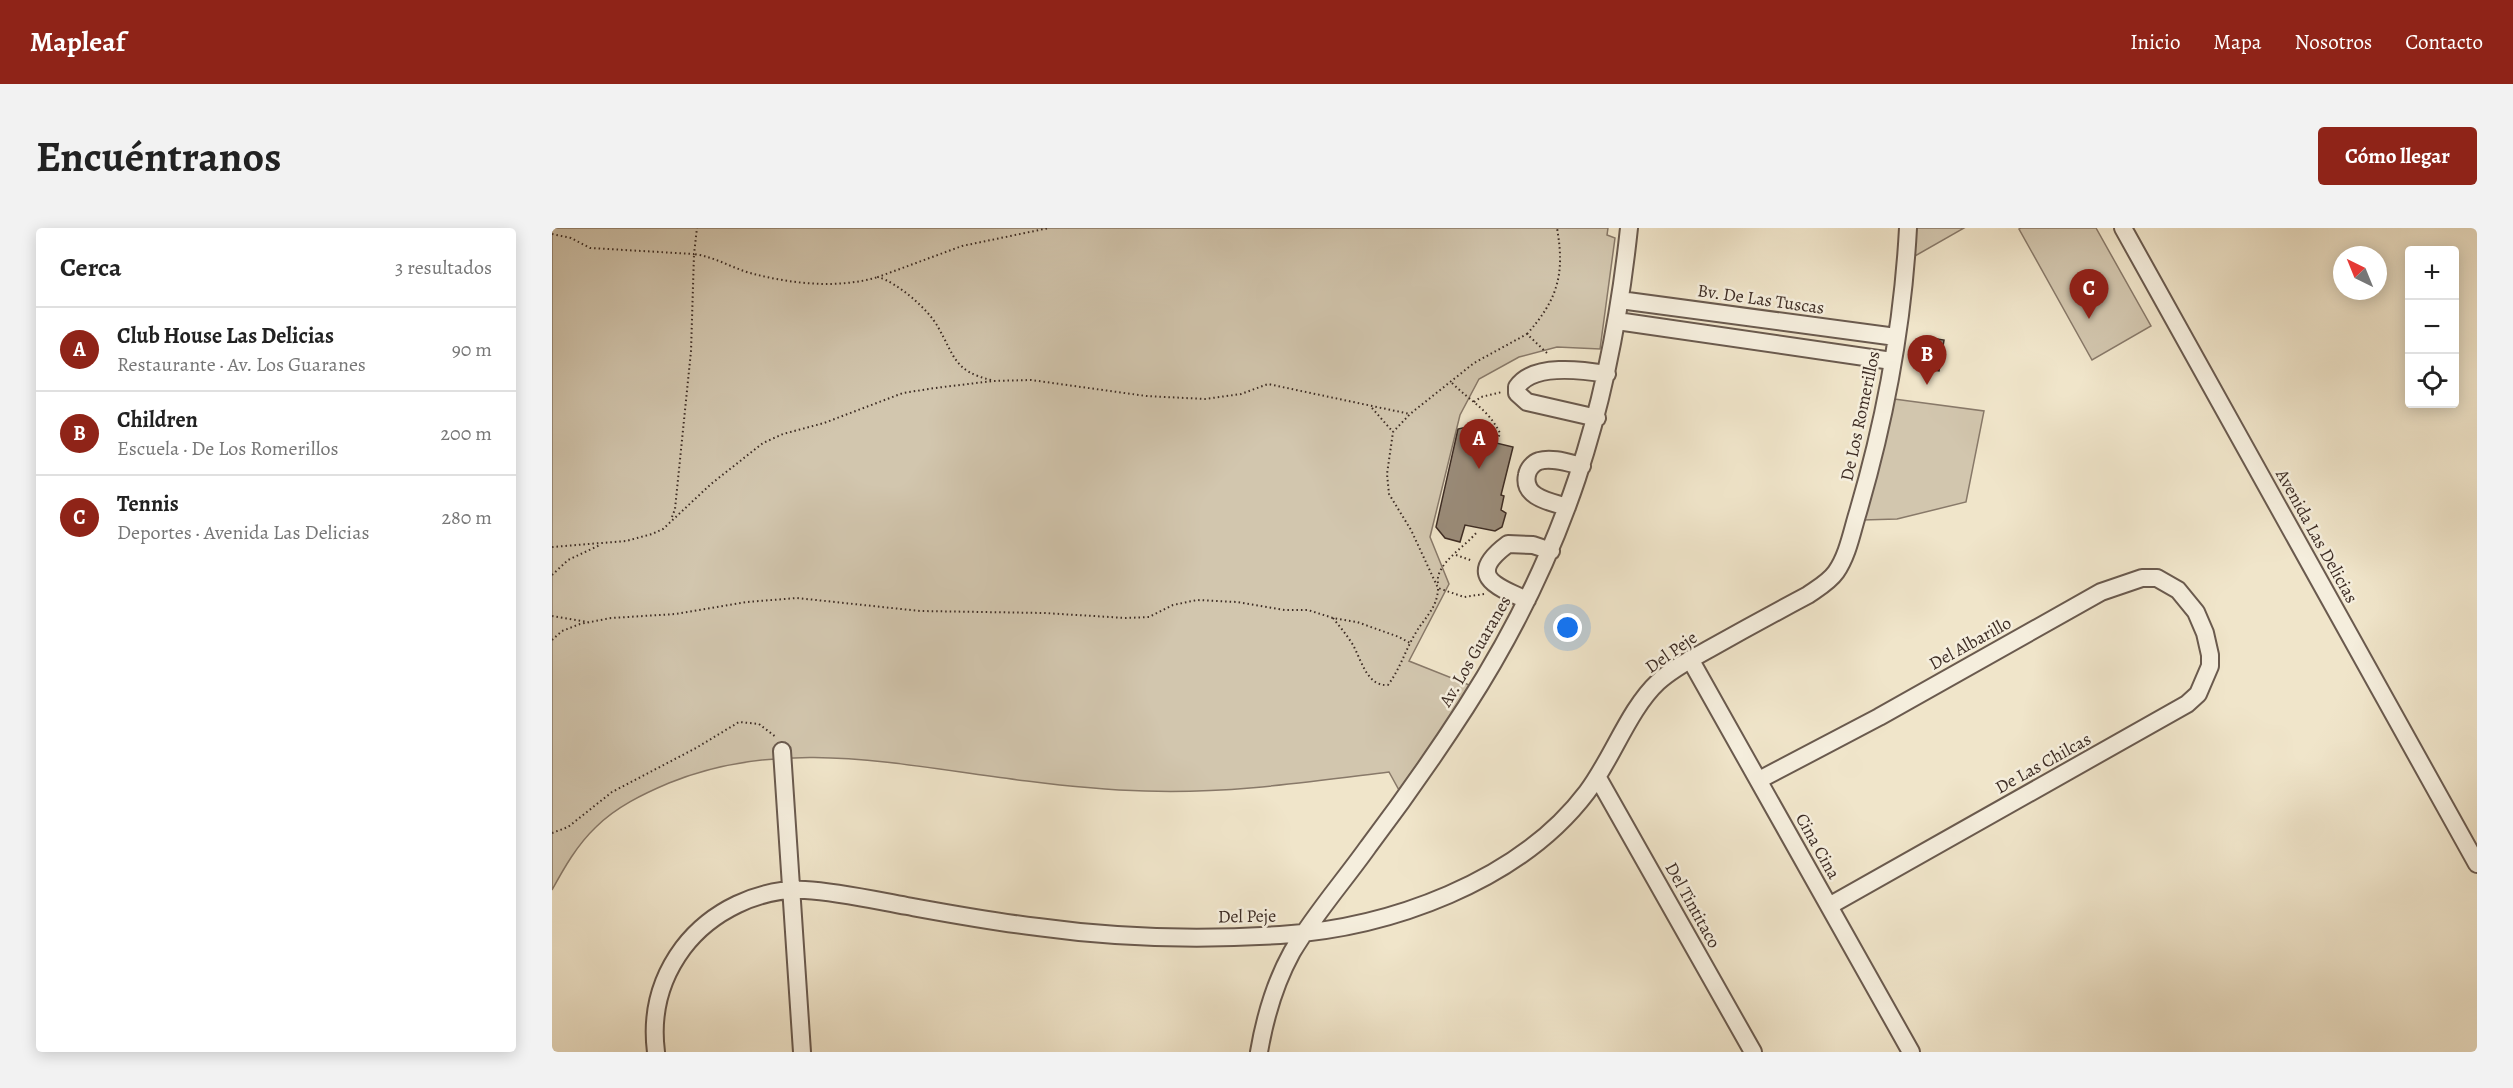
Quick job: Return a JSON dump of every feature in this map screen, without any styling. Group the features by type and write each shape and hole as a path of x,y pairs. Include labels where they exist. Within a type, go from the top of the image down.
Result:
{"street":[{"name":"Av. Los Guaranes","path":"1259,1052 1272,998 1293,951 1465,709 1504,645 1551,551 1597,418 1617,321 1629,228"},
{"name":"De Los Romerillos","path":"1808,595 1830,579 1837,570 1846,552 1863,495 1892,361 1908,228"},
{"name":"Avenida Las Delicias","path":"2123,228 2477,864"},
{"name":"Bv. De Las Tuscas","path":"1620,300 1896,337"},
{"path":"1617,321 1892,361"},
{"path":"1597,418 1527,402 1521,399 1517,390 1521,381 1527,377 1554,371 1583,370 1607,374"},
{"path":"1567,507 1538,497 1527,485 1527,476 1534,463 1541,460 1582,466"},
{"path":"1527,600 1498,588 1488,574 1487,566 1492,558 1508,544 1533,545 1551,551"},
{"name":"Del Albarillo","path":"1759,780 1879,717 2109,589 2142,578 2157,578 2178,590 2196,612"},
{"name":"Del Peje","path":"655,1047 654,1021 662,987 674,961 701,928 731,908 762,896 791,891 833,894 962,916 1091,934 1160,937 1306,933 1351,925 1427,904 1480,879 1542,838 1584,797 1598,778 1649,691 1672,671 1808,595"},
{"name":"De Las Chilcas","path":"1829,906 2187,704 2198,694 2210,666 2205,633 2196,612"},
{"name":"Cina Cina","path":"1690,660 1911,1052"},
{"path":"783,751 802,1052"},
{"name":"Del Tintitaco","path":"1598,778 1753,1052"}],"path":[{"path":"671,520 675,509 691,351 697,228"},
{"path":"552,234 571,238 590,248 694,254 722,260 749,273 788,281 842,284 878,277 962,246 1049,228"},
{"path":"1498,588 1478,596 1464,597 1438,588 1411,530 1389,494 1387,474 1393,432 1410,414 1452,383 1474,363 1527,334 1545,314 1556,289 1561,262 1557,228"},
{"path":"878,277 902,290 938,326 959,367 975,376 993,381"},
{"path":"1527,334 1548,353 1554,371"},
{"path":"552,547 626,541 652,534 663,529 763,443 903,393 993,381 1031,380 1146,396 1205,399 1241,394 1268,384 1410,414"},
{"path":"1452,383 1473,402 1485,409 1500,433 1498,439"},
{"path":"1473,402 1481,397 1517,390"},
{"path":"1370,406 1393,432"},
{"path":"1333,618 1352,644 1365,671 1374,681 1384,686 1388,685 1410,643 1434,608 1438,588 1437,576 1444,563 1456,555 1477,532"},
{"path":"552,575 568,560 604,543"},
{"path":"1456,555 1487,566"},
{"path":"552,640 562,631 610,618 676,614 747,602 797,598 920,611 1044,613 1126,618 1149,617 1173,605 1197,600 1237,602 1284,610 1308,610 1333,618 1357,622 1410,643"},
{"path":"552,616 591,622"},
{"path":"552,833 568,826 612,792 696,748 739,722 759,724 776,736 783,751"}],"shaded area":[{"path":"552,228 1608,228 1607,235 1615,238 1600,349 1557,347 1519,357 1479,379 1460,415 1430,537 1449,584 1409,661 1472,686 1399,790 1389,772 1237,789 1145,791 1056,785 847,759 757,760 713,769 669,783 621,807 583,841 552,890"},
{"path":"1916,228 1964,228 1915,256"},
{"path":"2096,228 2151,326 2092,360 2019,229"},
{"path":"1894,399 1984,411 1966,502 1897,519 1863,520"}],"building":[{"path":"1925,337 1944,340 1939,371 1921,368"},
{"path":"1471,426 1494,432 1492,442 1513,447 1501,495 1504,496 1501,510 1506,513 1502,527 1495,531 1465,525 1460,542 1445,538 1436,527 1458,429"}],"place":[{"name":"Tennis","path":"2089,319"},
{"name":"Children","path":"1927,385"},
{"name":"Club House Las Delicias","path":"1479,469"}]}
